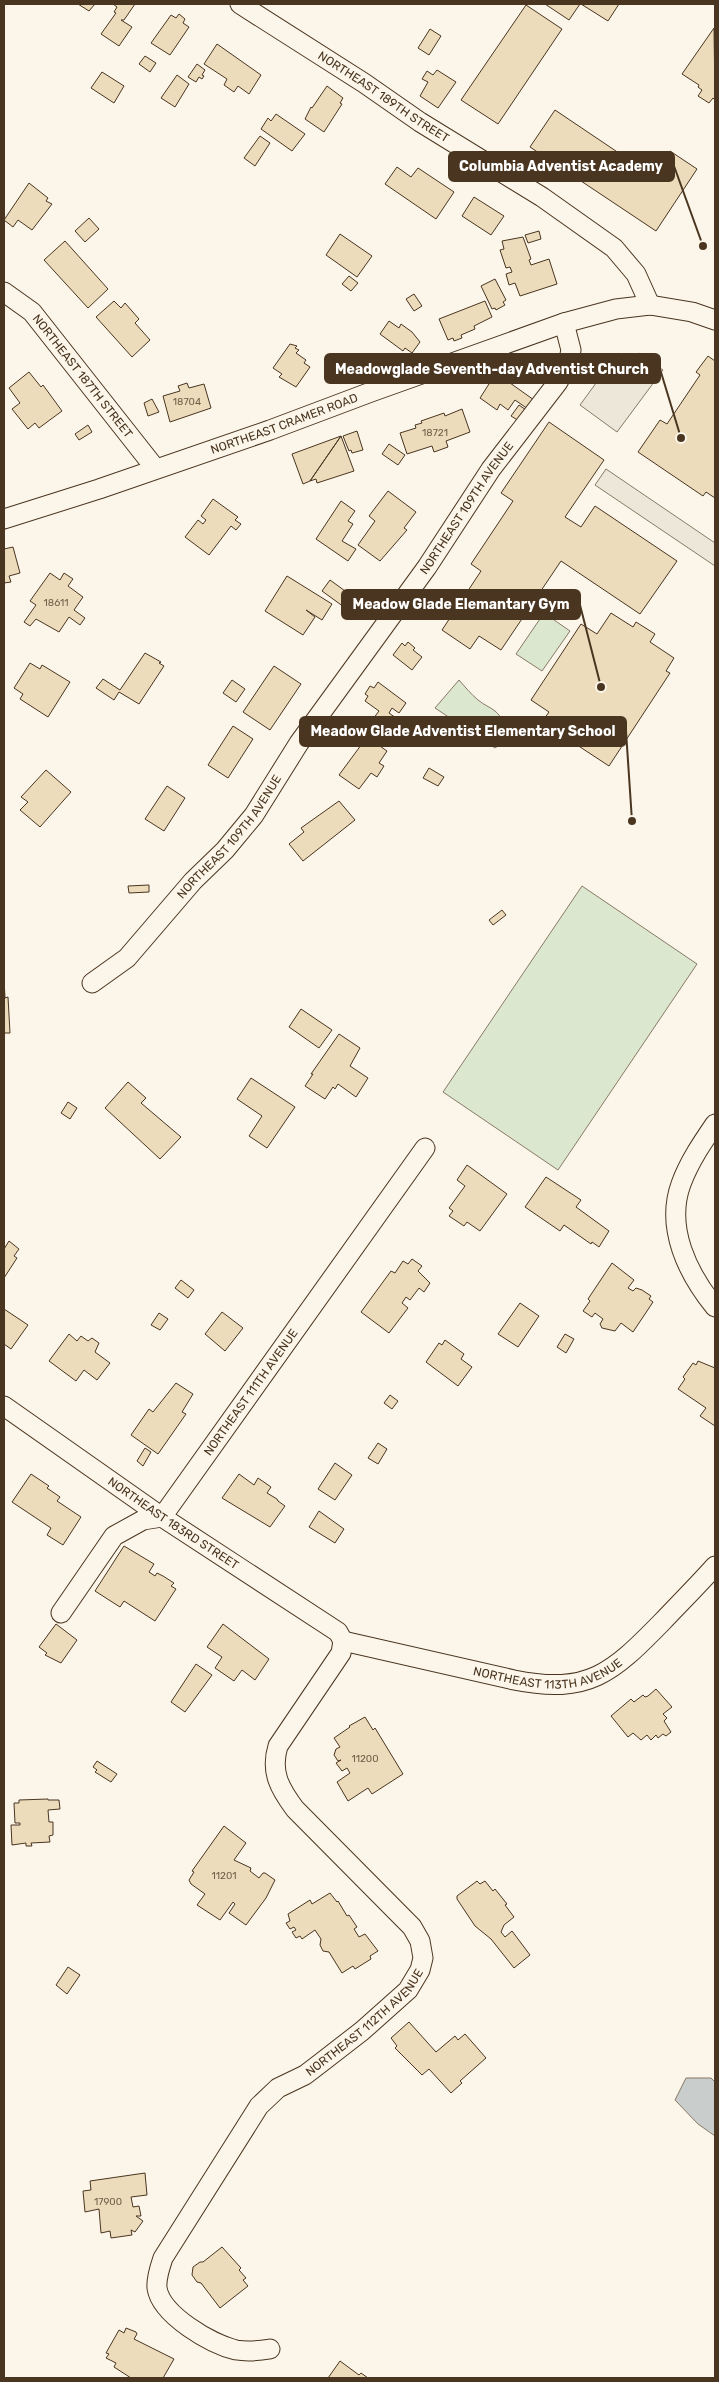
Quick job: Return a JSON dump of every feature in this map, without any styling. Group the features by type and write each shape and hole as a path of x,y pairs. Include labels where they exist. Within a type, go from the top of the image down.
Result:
{"street":[{"name":"NORTHEAST 189TH STREET","path":"240,4 364,83 420,122 542,197 614,248 636,274 650,305"},
{"name":"NORTHEAST 187TH STREET","path":"4,292 32,312 155,468"},
{"path":"650,305 692,312 715,320"},
{"name":"NORTHEAST CRAMER ROAD","path":"4,518 92,491 270,430 564,323 616,309 650,305"},
{"name":"NORTHEAST 109TH AVENUE","path":"92,983 127,958 193,881 225,850 254,815 299,743 427,567 491,469 558,382 568,364 571,350 564,323"},
{"path":"715,1124 691,1161 680,1185 676,1210 678,1239 687,1266 715,1307"},
{"name":"NORTHEAST 111TH AVENUE","path":"162,1517 425,1148"},
{"name":"NORTHEAST 183RD STREET","path":"4,1406 162,1517 338,1632 343,1641"},
{"path":"61,1613 114,1536 143,1520 162,1517"},
{"name":"NORTHEAST 113TH AVENUE","path":"343,1641 514,1680 535,1684 564,1685 597,1676 627,1658 715,1566"},
{"name":"NORTHEAST 112TH AVENUE","path":"270,2349 241,2350 210,2339 168,2310 157,2288 163,2258 259,2106 278,2088 305,2075 362,2031 408,1990 420,1970 422,1949 412,1927 295,1809 286,1797 275,1775 274,1757 278,1746 342,1653 343,1641"}],"green space":[{"path":"544,613 570,631 542,671 516,654"},
{"path":"459,680 475,698 495,711 502,720 505,736 500,745 495,748 435,708"},
{"path":"582,886 697,964 558,1170 443,1092"}],"shaded area":[{"path":"618,353 632,363 639,353 663,370 617,432 580,405"},
{"path":"606,469 715,543 715,566 595,485"},
{"path":"686,2078 711,2078 715,2082 715,2136 698,2124 675,2100"}],"building":[{"path":"78,4 95,4 89,11"},
{"path":"113,4 135,4 124,20 121,20 132,27 119,46 101,34 116,13 114,12 117,7"},
{"path":"545,4 580,4 569,20"},
{"path":"581,4 619,4 608,21"},
{"path":"526,5 562,29 498,124 461,100"},
{"path":"179,14 185,19 183,23 189,27 170,55 151,43 171,15 176,18"},
{"path":"714,28 715,100 713,98 709,103 698,96 702,90 698,87 699,85 682,74"},
{"path":"430,29 441,36 429,55 418,48"},
{"path":"217,44 261,75 249,94 238,86 234,92 224,85 227,79 204,64"},
{"path":"145,56 156,63 150,72 139,64"},
{"path":"197,64 205,70 202,79 199,77 196,82 188,77"},
{"path":"437,70 456,82 438,108 420,96 428,82 422,79 427,71 433,75"},
{"path":"102,72 124,86 114,103 91,88"},
{"path":"177,75 189,84 175,107 161,98"},
{"path":"327,86 343,98 340,103 342,104 324,132 305,119 311,107"},
{"path":"555,110 653,176 670,151 697,169 656,231 530,147"},
{"path":"276,114 305,134 292,151 261,129 268,118 271,121"},
{"path":"260,136 270,143 255,166 244,158"},
{"path":"397,167 411,177 418,168 454,192 436,219 385,184"},
{"path":"29,183 48,198 46,201 52,204 32,230 18,220 13,227 4,220"},
{"path":"474,197 504,216 491,235 462,216"},
{"path":"89,218 99,229 85,242 75,231"},
{"path":"539,231 541,239 528,243 525,235"},
{"path":"340,234 372,256 357,277 326,255"},
{"path":"523,237 531,259 529,260 531,265 549,259 557,284 520,296 515,283 509,285 506,274 512,272 510,267 506,268 500,250 504,249 502,241"},
{"path":"65,241 108,289 88,308 44,260"},
{"path":"349,276 358,283 351,291 342,284"},
{"path":"495,279 506,300 503,302 505,305 496,310 495,308 492,309 481,286"},
{"path":"414,294 422,306 414,311 406,299"},
{"path":"114,301 121,308 125,303 139,319 135,323 150,340 132,357 96,317"},
{"path":"485,301 492,317 474,326 475,329 461,335 462,338 454,341 453,338 448,340 439,319"},
{"path":"389,321 399,328 401,324 412,332 420,342 412,353 405,348 403,351 380,334"},
{"path":"290,344 297,346 295,348 299,350 296,353 306,360 304,363 310,367 296,387 279,377 282,374 273,368"},
{"path":"708,356 715,361 715,498 706,492 703,496 638,452 660,420 667,424 700,375 696,372"},
{"path":"29,372 41,387 43,385 62,411 39,428 35,423 28,429 12,409 20,403 9,388"},
{"path":"496,373 534,400 528,409 515,400 508,410 500,404 497,410 480,398"},
{"path":"187,383 189,388 204,384 211,408 170,422 163,396 180,391 178,386"},
{"path":"152,399 159,412 148,416 144,403"},
{"path":"519,405 526,410 519,421 511,416"},
{"path":"462,409 470,432 446,441 448,447 434,452 432,446 407,454 400,433 416,428 415,425 422,423 421,421 444,413 445,416"},
{"path":"549,422 604,460 565,517 581,527 595,506 677,561 640,614 561,561 501,650 479,636 470,649 442,630 481,571 471,564 513,501 501,493"},
{"path":"88,425 92,432 79,440 75,434"},
{"path":"357,431 363,450 352,453 351,450 349,451 343,436"},
{"path":"341,436 310,481 303,484 292,454"},
{"path":"341,436 354,471 317,483 316,479 310,481"},
{"path":"389,444 405,455 398,465 382,454"},
{"path":"388,491 416,512 404,528 407,530 380,561 358,545 375,521 369,516"},
{"path":"213,499 238,517 235,520 241,524 236,530 231,526 209,555 185,537 198,520 203,524 206,520 201,516"},
{"path":"341,501 355,511 348,521 353,524 342,541 356,549 348,561 316,539"},
{"path":"13,547 20,573 9,576 11,582 4,583 4,549"},
{"path":"50,573 60,580 64,573 73,579 68,586 83,597 74,610 85,618 80,625 69,617 59,632 36,619 30,626 24,622 36,605 30,601"},
{"path":"287,576 332,604 322,620 306,610 315,617 303,635 265,611"},
{"path":"330,580 352,596 344,607 322,591"},
{"path":"611,613 633,627 636,622 655,634 650,642 674,658 666,671 670,673 609,766 542,722 549,712 531,700 581,624 597,634"},
{"path":"408,642 415,648 413,650 422,657 412,670 393,655 402,643 405,646"},
{"path":"145,653 161,662 159,663 164,666 139,704 119,692 114,700 96,688 103,679 120,690"},
{"path":"30,663 40,669 42,665 70,682 48,717 20,699 23,694 14,688"},
{"path":"274,666 301,684 270,730 243,712"},
{"path":"232,680 245,689 236,702 223,693"},
{"path":"378,682 406,703 399,713 392,708 389,713 407,726 399,738 373,719 379,711 365,701 368,696 365,694 370,686 374,688"},
{"path":"233,726 253,739 228,778 208,765"},
{"path":"367,737 387,751 379,763 384,766 377,777 371,773 359,789 339,775"},
{"path":"429,768 444,777 438,786 423,778"},
{"path":"46,770 71,792 40,827 20,810 28,802 21,797"},
{"path":"167,786 185,798 164,831 145,819"},
{"path":"339,801 355,820 303,861 289,844 304,832 301,828"},
{"path":"149,885 149,892 129,893 128,886"},
{"path":"502,910 506,915 493,925 489,920"},
{"path":"4,979 5,998 8,997 10,1033 4,1033"},
{"path":"301,1009 332,1030 319,1048 289,1027"},
{"path":"339,1034 360,1048 350,1066 368,1078 356,1097 338,1084 335,1089 333,1087 325,1099 305,1086 313,1074 311,1074"},
{"path":"251,1078 295,1107 267,1148 249,1136 262,1116 237,1099"},
{"path":"128,1082 146,1098 141,1103 181,1137 160,1159 105,1108"},
{"path":"68,1102 77,1108 70,1119 61,1113"},
{"path":"467,1165 507,1194 480,1231 467,1222 464,1226 449,1216 453,1211 449,1208 465,1186 457,1180"},
{"path":"546,1177 581,1200 576,1207 609,1231 599,1247 592,1242 591,1244 564,1225 560,1231 525,1207"},
{"path":"9,1241 19,1249 14,1256 17,1258 4,1278 4,1249"},
{"path":"412,1259 422,1266 418,1271 430,1283 424,1292 419,1288 410,1300 406,1297 402,1303 408,1308 389,1333 361,1312 391,1271 395,1273 403,1261 408,1264"},
{"path":"612,1263 634,1280 628,1288 633,1291 636,1288 642,1290 651,1296 649,1299 653,1302 633,1332 621,1323 615,1331 602,1328 600,1324 603,1319 595,1313 592,1317 583,1311 590,1301 588,1299"},
{"path":"181,1280 194,1290 188,1298 175,1288"},
{"path":"520,1303 539,1316 518,1347 498,1334"},
{"path":"4,1309 28,1325 11,1349 4,1344"},
{"path":"222,1312 243,1328 225,1351 205,1334"},
{"path":"159,1313 168,1319 160,1330 151,1325"},
{"path":"69,1334 77,1341 81,1336 88,1341 92,1338 99,1343 95,1352 110,1363 97,1380 84,1370 76,1381 49,1361"},
{"path":"565,1334 574,1339 566,1353 557,1347"},
{"path":"445,1340 464,1354 461,1359 472,1367 458,1386 426,1362 439,1343 442,1345"},
{"path":"698,1361 715,1368 715,1426 700,1416 706,1408 678,1389 685,1379 683,1377 693,1363 696,1365"},
{"path":"176,1383 193,1394 182,1412 186,1414 158,1454 131,1435 149,1409 153,1412"},
{"path":"390,1395 398,1401 392,1409 384,1403"},
{"path":"378,1443 387,1449 378,1464 368,1458"},
{"path":"145,1448 151,1452 143,1466 137,1461"},
{"path":"335,1463 352,1475 335,1500 318,1489"},
{"path":"31,1474 49,1486 47,1488 60,1497 57,1501 81,1517 63,1545 47,1535 51,1528 12,1502"},
{"path":"239,1474 254,1485 258,1478 271,1487 267,1493 285,1506 270,1527 222,1498"},
{"path":"319,1511 344,1529 335,1543 309,1527"},
{"path":"124,1546 154,1564 149,1572 155,1576 157,1573 174,1583 171,1586 176,1589 155,1621 124,1601 120,1607 95,1591"},
{"path":"56,1624 77,1640 61,1663 45,1655 47,1653 39,1647"},
{"path":"223,1624 269,1659 255,1680 242,1670 234,1681 215,1668 222,1657 207,1647"},
{"path":"196,1664 212,1675 185,1712 171,1702"},
{"path":"656,1689 672,1707 663,1714 667,1718 664,1721 671,1732 666,1736 663,1734 658,1738 656,1735 651,1740 647,1735 641,1740 633,1733 628,1737 611,1716 631,1699 634,1702 643,1695 645,1697 648,1696"},
{"path":"365,1717 373,1730 375,1728 403,1774 372,1794 368,1788 348,1801 337,1782 350,1773 347,1768 342,1771 336,1763 341,1760 338,1761 334,1755 336,1749 340,1747 334,1738 349,1726"},
{"path":"97,1761 117,1774 111,1782 95,1772 97,1770 93,1767"},
{"path":"19,1800 59,1800 60,1809 48,1810 49,1822 53,1822 53,1835 49,1836 50,1842 31,1843 32,1846 26,1846 26,1843 12,1845 11,1825 20,1825 20,1823 15,1823 14,1803 19,1803"},
{"path":"224,1826 246,1843 234,1860 251,1868 250,1871 259,1878 265,1873 275,1880 266,1898 246,1925 229,1913 235,1904 233,1902 220,1920 197,1905 205,1894 191,1884 189,1880 194,1872 192,1871"},
{"path":"477,1881 480,1884 485,1881 493,1891 495,1889 507,1904 505,1905 514,1917 504,1925 501,1932 505,1937 512,1931 530,1955 514,1968 491,1939 475,1926 457,1899 457,1896"},
{"path":"330,1893 357,1927 354,1929 359,1937 365,1934 378,1951 370,1956 371,1959 355,1969 353,1966 342,1973 329,1952 323,1951 320,1945 321,1939 315,1930 302,1939 300,1936 296,1938 292,1932 296,1930 294,1927 290,1929 286,1923 290,1921 288,1914 310,1900 312,1904"},
{"path":"68,1967 80,1975 67,1994 56,1985"},
{"path":"409,2022 436,2052 455,2036 458,2040 465,2034 486,2058 460,2081 462,2083 451,2093 429,2069 422,2075 395,2048 397,2046 391,2038"},
{"path":"145,2173 147,2195 131,2197 133,2207 139,2206 141,2216 136,2216 143,2221 135,2232 131,2230 132,2235 111,2238 110,2231 101,2233 99,2209 85,2212 83,2191 91,2190 90,2181"},
{"path":"222,2247 241,2268 239,2270 246,2278 243,2280 248,2286 220,2308 201,2283 197,2282 192,2275 193,2267 203,2262"},
{"path":"126,2328 136,2332 137,2334 134,2339 174,2359 163,2378 131,2378 114,2367 116,2363 106,2358 109,2354 106,2353 119,2330 124,2333"},
{"path":"340,2361 359,2375 361,2373 368,2378 328,2378"}],"place":[{"name":"Columbia Adventist Academy","path":"703,246"},
{"name":"Meadowglade Seventh-day Adventist Church","path":"681,438"},
{"name":"Meadow Glade Elemantary Gym","path":"601,687"},
{"name":"Meadow Glade Adventist Elementary School","path":"632,821"}]}
